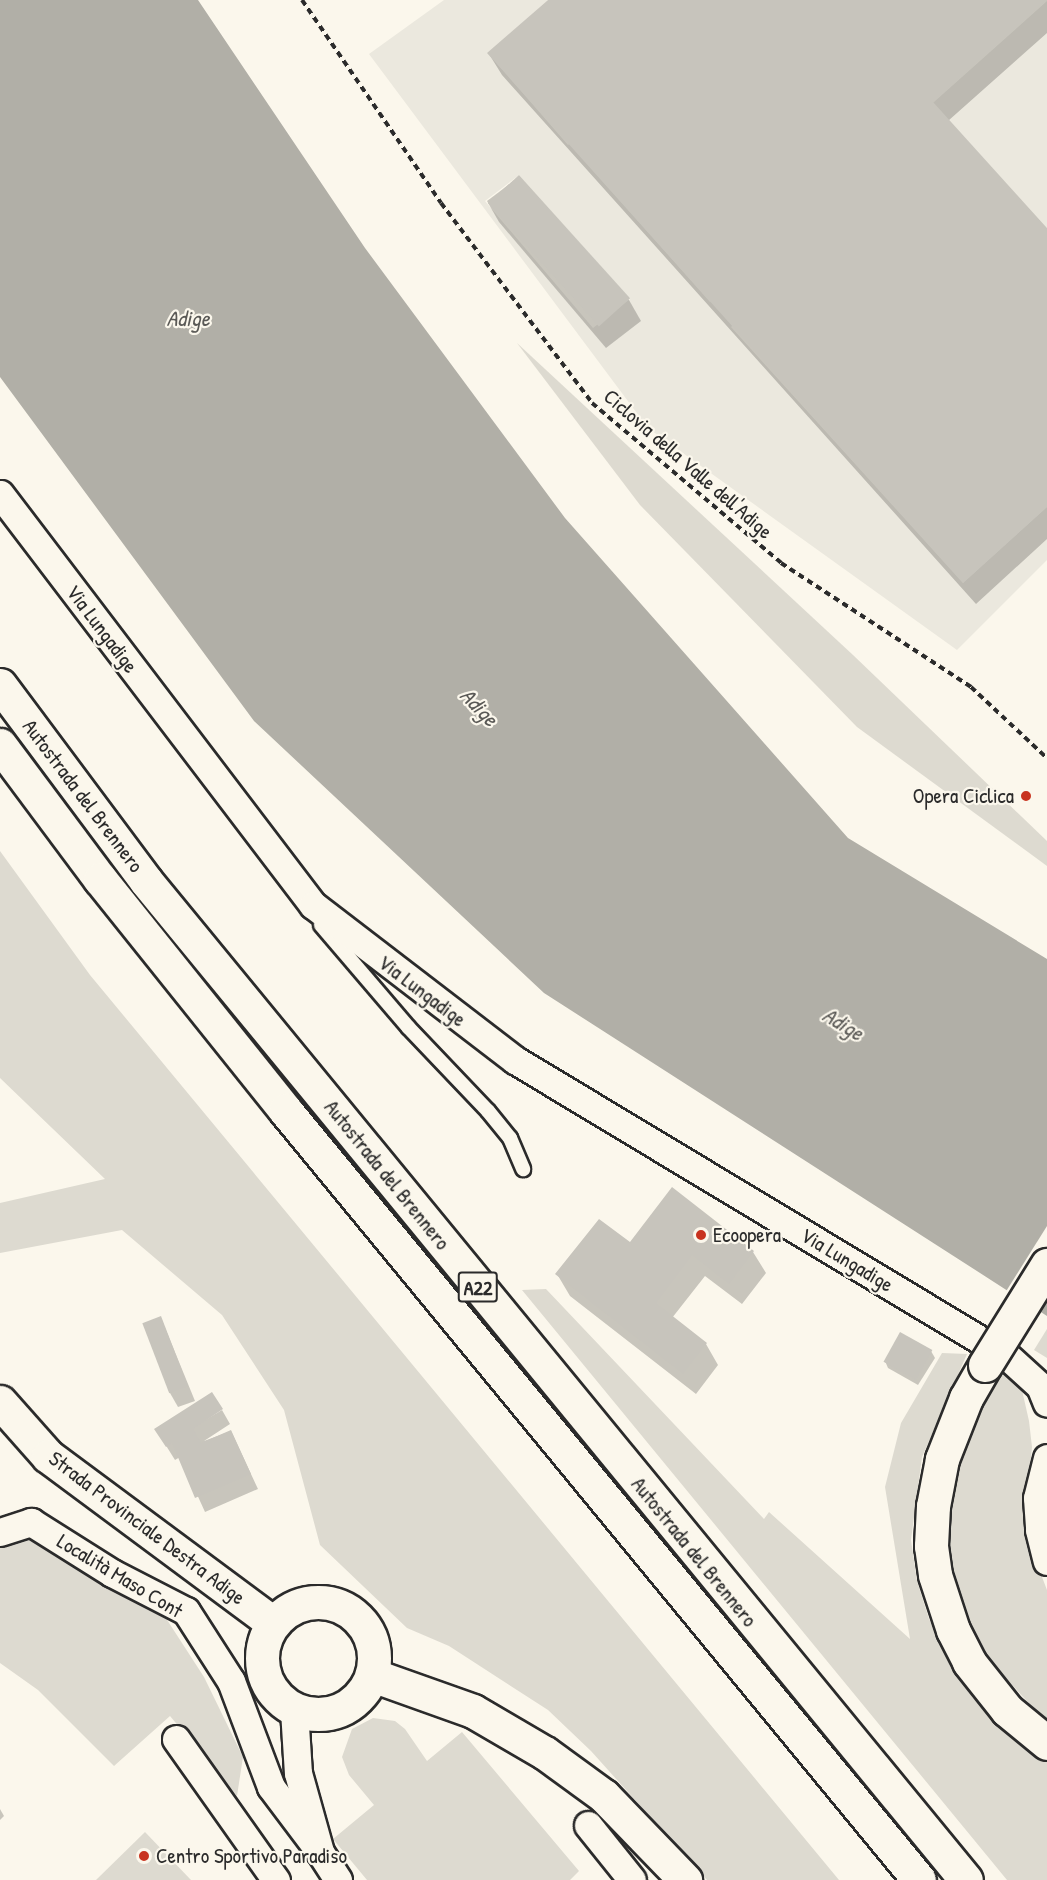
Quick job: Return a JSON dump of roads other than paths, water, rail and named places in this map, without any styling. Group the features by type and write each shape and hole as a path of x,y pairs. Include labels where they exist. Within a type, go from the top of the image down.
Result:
{"main road":[{"name":"Autostrada del Brennero","path":"0,685 146,881 966,1880"},
{"name":"Autostrada del Brennero","path":"0,745 100,879 285,1110 919,1880"},
{"path":"1047,1265 990,1353 966,1398 942,1460 933,1506 931,1546 935,1575 953,1630 969,1662 1006,1710 1047,1743"},
{"name":"Strada Provinciale Destra Adige","path":"0,1402 48,1456 273,1623"},
{"path":"312,1601 334,1603 354,1614 368,1631 375,1653 372,1675 355,1702 325,1715 294,1710 273,1694 262,1671 262,1646 273,1623 290,1608 312,1601"},
{"path":"372,1675 473,1712 545,1753 604,1796 685,1880"}],"street":[{"name":"Via Lungadige","path":"0,494 313,905 515,1060 990,1353 1040,1386 1047,1403"},
{"path":"1047,1458 1037,1498 1039,1530 1047,1561"},
{"name":"Località Maso Cont","path":"0,1532 31,1522 112,1573 186,1611 231,1681 271,1787 320,1852"},
{"path":"294,1710 298,1773 320,1852 338,1880"},
{"path":"176,1738 276,1880"},
{"path":"588,1825 632,1880"}],"lane":[{"path":"313,905 318,921 510,1138 522,1169"}],"water":[{"name":"Adige","path":"0,0 198,0 365,248 565,518 848,838 1047,959 1047,1316 544,993 254,721 0,377"}],"place":[{"name":"Opera Ciclica","path":"1026,796"},
{"name":"Ecoopera","path":"701,1235"},
{"name":"Centro Sportivo Paradiso","path":"144,1856"}]}
